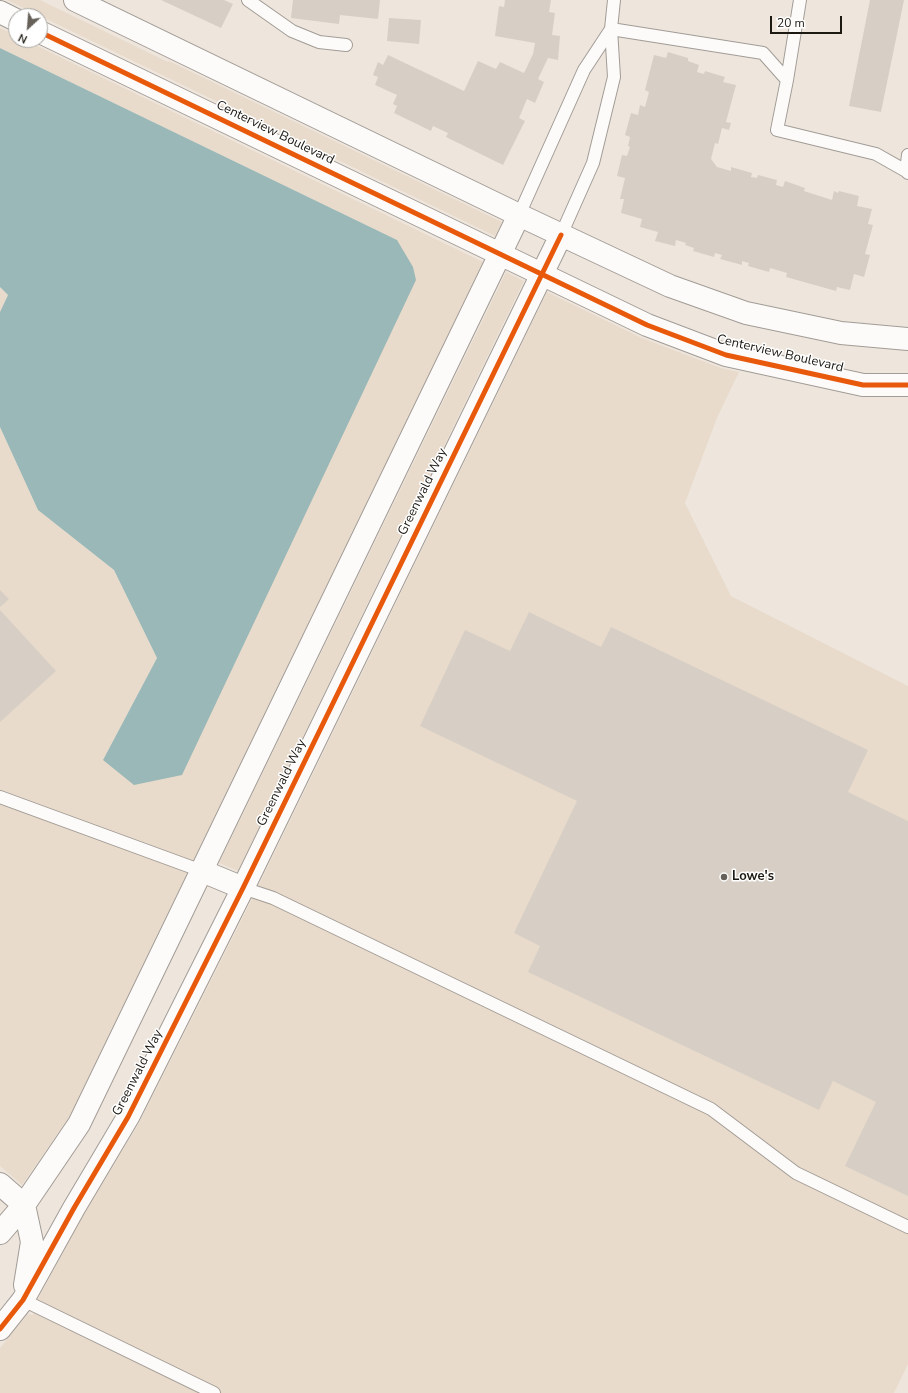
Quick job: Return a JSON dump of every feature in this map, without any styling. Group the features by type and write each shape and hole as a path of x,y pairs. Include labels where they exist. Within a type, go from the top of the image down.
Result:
{"street":[{"path":"75,0 519,215 670,286 746,313 841,333 908,339"},
{"name":"Centerview Boulevard","path":"48,36 647,325 726,355 863,385 908,386"},
{"path":"0,1233 24,1205 79,1124 519,215"},
{"name":"Greenwald Way","path":"0,1329 23,1300 74,1208 128,1117 243,888 561,235"},
{"path":"202,871 243,888"},
{"path":"0,1184 24,1205 32,1242 23,1300"}],"lane":[{"path":"248,0 292,31 319,42 346,45"},
{"path":"561,235 593,163 614,77 612,29 614,0"},
{"path":"800,0 777,130 876,154 907,172 908,155"},
{"path":"519,215 584,70 612,29"},
{"path":"612,29 763,53 787,80"},
{"path":"0,797 202,871"},
{"path":"243,888 273,898 711,1109 796,1173 908,1227"},
{"path":"23,1300 214,1393"}],"shaded area":[{"path":"7,0 40,0 502,222 495,236 48,20 48,8 24,8"},
{"path":"0,28 8,32 8,48 42,48 483,262 69,1117 22,1185 0,1166 0,427 38,510 114,570 157,658 103,760 397,240 0,48"},
{"path":"506,272 524,281 238,871 219,863"},
{"path":"0,287 8,295 0,312"},
{"path":"547,292 642,338 721,368 739,372 717,418 685,503 731,596 908,686 908,1364 894,1393 0,1393 0,1348 28,1314 33,1315 35,1304 84,1214 139,1123 249,905"}],"water":[{"path":"0,48 397,240 413,267 416,280 182,775 134,785 103,760 157,658 114,570 38,510 0,427 0,312 8,295 0,287"}],"building":[{"path":"161,0 224,0 233,4 221,28"},
{"path":"293,0 380,0 378,19 340,15 339,24 291,18"},
{"path":"505,0 551,0 549,12 555,13 552,35 560,36 558,60 548,58 538,79 544,82 535,103 527,99 519,118 525,121 503,165 446,137 448,133 433,126 431,131 394,113 397,106 393,104 397,95 375,85 378,77 373,75 378,62 383,65 388,55 464,91 478,61 496,69 500,62 524,73 533,54 535,43 495,36 499,6 504,7"},
{"path":"870,0 904,0 881,112 849,106"},
{"path":"389,18 421,20 419,44 387,41"},
{"path":"668,52 688,58 688,61 699,65 697,72 704,74 705,71 725,77 723,82 736,85 726,122 731,123 729,130 722,128 718,144 715,143 711,159 717,167 731,171 731,167 752,173 751,177 757,178 758,175 777,180 776,185 783,187 785,181 805,188 804,191 832,200 834,191 859,196 857,206 872,209 868,224 873,225 865,254 870,255 864,277 854,274 850,290 837,287 836,291 786,277 787,273 770,268 769,272 748,266 749,263 742,261 742,265 720,259 722,255 715,253 714,257 693,251 694,248 685,245 686,243 676,240 675,246 655,241 658,232 640,227 642,219 621,213 624,199 620,199 625,178 617,176 622,155 627,156 630,147 628,146 630,137 625,135 631,113 638,115 640,105 645,107 649,92 645,90 654,55 666,58"},
{"path":"0,590 9,599 0,607"},
{"path":"0,610 56,671 0,722"},
{"name":"Lowe's","path":"529,612 601,647 611,627 868,750 848,792 908,821 908,1196 845,1166 876,1102 833,1081 819,1110 528,972 540,946 514,933 577,801 420,726 465,630 510,651"}],"cycle path":[{"path":"48,36 647,325 726,355 863,385 908,385"},
{"path":"0,1329 23,1300 74,1208 128,1117 243,888 561,235"}],"place":[{"name":"Lowe's","path":"724,877"}]}
